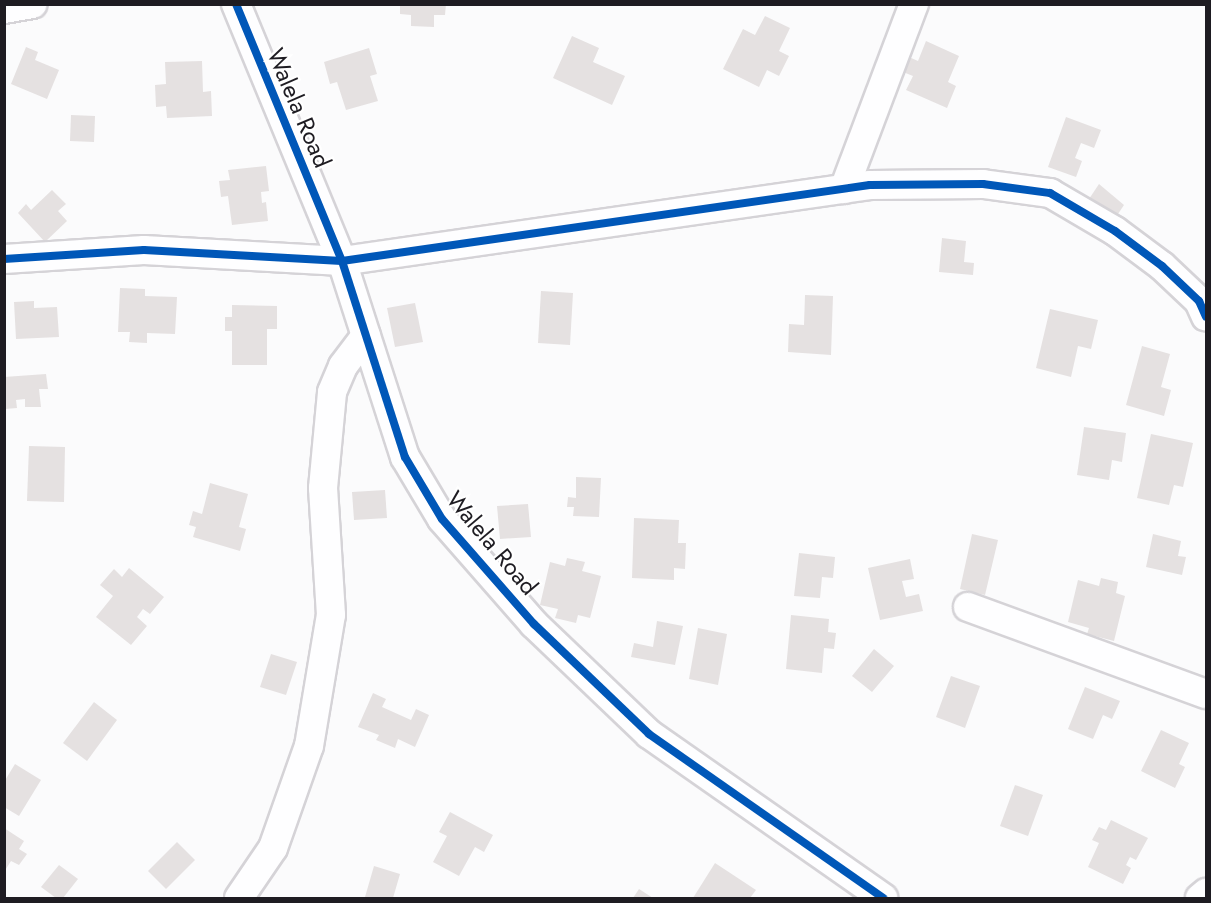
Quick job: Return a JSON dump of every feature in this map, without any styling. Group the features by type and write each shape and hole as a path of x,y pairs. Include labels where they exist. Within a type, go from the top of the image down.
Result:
{"street":[{"path":"4,9 33,4"},
{"name":"Walela Road","path":"236,4 342,261 405,457 442,519 534,624 649,734 883,898"},
{"path":"844,189 914,4"},
{"path":"4,259 144,250 342,261 870,185 983,184 1050,193 1114,231 1162,266 1199,301 1206,317"},
{"path":"239,898 273,848 309,746 331,615 323,488 333,392 343,366 366,336"},
{"path":"968,607 1206,694"},
{"path":"1200,898 1206,893"}],"building":[{"path":"400,4 446,4 445,15 434,15 434,27 411,26 411,15 400,14"},
{"path":"765,16 790,28 779,51 789,56 779,76 767,70 759,87 723,69 743,29 755,35"},
{"path":"572,36 599,48 593,62 625,76 612,105 553,78"},
{"path":"926,41 959,56 948,82 956,86 947,108 906,90 913,76 903,72 909,57 918,61"},
{"path":"26,47 38,52 35,60 59,70 47,99 11,84"},
{"path":"369,48 377,74 370,76 378,101 346,110 337,82 330,84 324,62"},
{"path":"202,61 203,92 211,91 212,116 167,118 166,106 156,107 155,85 166,84 165,62"},
{"path":"71,115 95,116 94,142 70,141"},
{"path":"1066,117 1101,130 1094,148 1081,143 1075,158 1082,161 1076,177 1048,167"},
{"path":"266,166 269,191 261,192 262,203 266,202 268,221 232,225 228,196 221,197 219,181 230,180 228,170"},
{"path":"1099,184 1124,205 1112,223 1085,205"},
{"path":"52,190 66,204 58,211 67,221 45,242 18,213 26,204 31,210"},
{"path":"942,238 966,241 964,262 974,263 973,275 939,272"},
{"path":"120,288 145,289 145,296 177,297 175,334 147,333 147,343 129,342 130,332 118,332"},
{"path":"541,291 573,293 570,345 538,343"},
{"path":"805,295 833,296 831,355 788,352 789,324 804,325"},
{"path":"34,301 34,308 57,307 59,337 16,339 14,302"},
{"path":"415,303 423,342 395,347 387,308"},
{"path":"232,305 277,306 277,329 267,329 267,365 232,365 232,331 225,331 225,317 232,317"},
{"path":"1050,309 1098,320 1091,349 1078,346 1071,377 1036,368"},
{"path":"1142,346 1170,354 1161,387 1171,390 1164,416 1126,405"},
{"path":"46,374 48,389 39,389 41,407 25,407 25,399 16,400 17,408 5,409 4,377"},
{"path":"1084,427 1126,433 1122,462 1112,460 1109,480 1077,475"},
{"path":"1151,434 1193,443 1183,487 1174,485 1169,505 1137,498"},
{"path":"29,446 65,447 64,502 27,501"},
{"path":"576,477 601,478 599,517 573,516 574,507 567,507 568,497 576,498"},
{"path":"210,483 248,494 239,527 246,529 240,551 193,537 196,527 189,525 193,511 202,514"},
{"path":"385,490 387,518 354,520 352,492"},
{"path":"528,504 531,537 500,539 497,506"},
{"path":"634,518 679,520 678,543 686,543 685,569 674,568 674,580 632,578"},
{"path":"972,534 998,540 985,595 960,589"},
{"path":"1153,534 1181,541 1178,556 1186,557 1182,575 1146,567"},
{"path":"799,553 835,557 833,578 822,577 820,598 794,596"},
{"path":"567,558 585,562 582,571 601,576 590,618 578,615 576,623 555,618 558,609 540,605 550,562 565,566"},
{"path":"910,559 914,579 902,581 906,597 919,594 923,611 880,620 868,568"},
{"path":"129,568 164,597 150,614 143,609 137,617 147,626 131,645 96,617 113,596 100,585 114,569 122,577"},
{"path":"1101,578 1118,582 1116,593 1125,596 1114,641 1087,634 1089,628 1068,622 1078,580 1099,586"},
{"path":"791,615 829,619 828,632 836,633 834,649 824,648 822,673 786,669"},
{"path":"657,621 683,626 675,665 631,657 634,643 653,647"},
{"path":"698,628 727,634 718,685 689,679"},
{"path":"874,649 894,666 872,692 852,676"},
{"path":"271,654 297,662 286,695 260,687"},
{"path":"951,676 980,686 965,728 936,717"},
{"path":"1085,687 1120,701 1112,719 1103,715 1093,739 1068,729"},
{"path":"373,693 386,699 382,707 411,720 416,709 429,715 415,747 398,739 395,748 376,740 379,735 358,727"},
{"path":"94,702 117,720 87,761 63,743"},
{"path":"1161,730 1189,743 1179,764 1185,767 1175,788 1141,771"},
{"path":"15,764 41,780 19,816 4,807 4,782"},
{"path":"1015,785 1043,795 1028,836 1000,826"},
{"path":"450,812 493,835 484,852 475,847 459,876 433,862 447,836 439,832"},
{"path":"1111,820 1148,838 1136,860 1130,857 1126,865 1131,868 1123,884 1088,867 1099,843 1092,840 1099,827 1106,830"},
{"path":"4,828 24,841 19,849 27,854 19,865 11,861 4,872"},
{"path":"177,842 195,860 166,889 148,871"},
{"path":"715,863 756,890 750,898 693,898"},
{"path":"59,865 78,879 63,898 56,898 41,887"},
{"path":"374,866 400,874 393,898 365,897"},
{"path":"639,889 653,898 633,898"}],"cycle path":[{"path":"236,4 342,261 405,457 442,519 534,624 649,734 883,898"},
{"path":"4,259 144,250 342,261 870,185 983,184 1050,193 1115,231 1162,266 1199,301 1206,317"}]}
